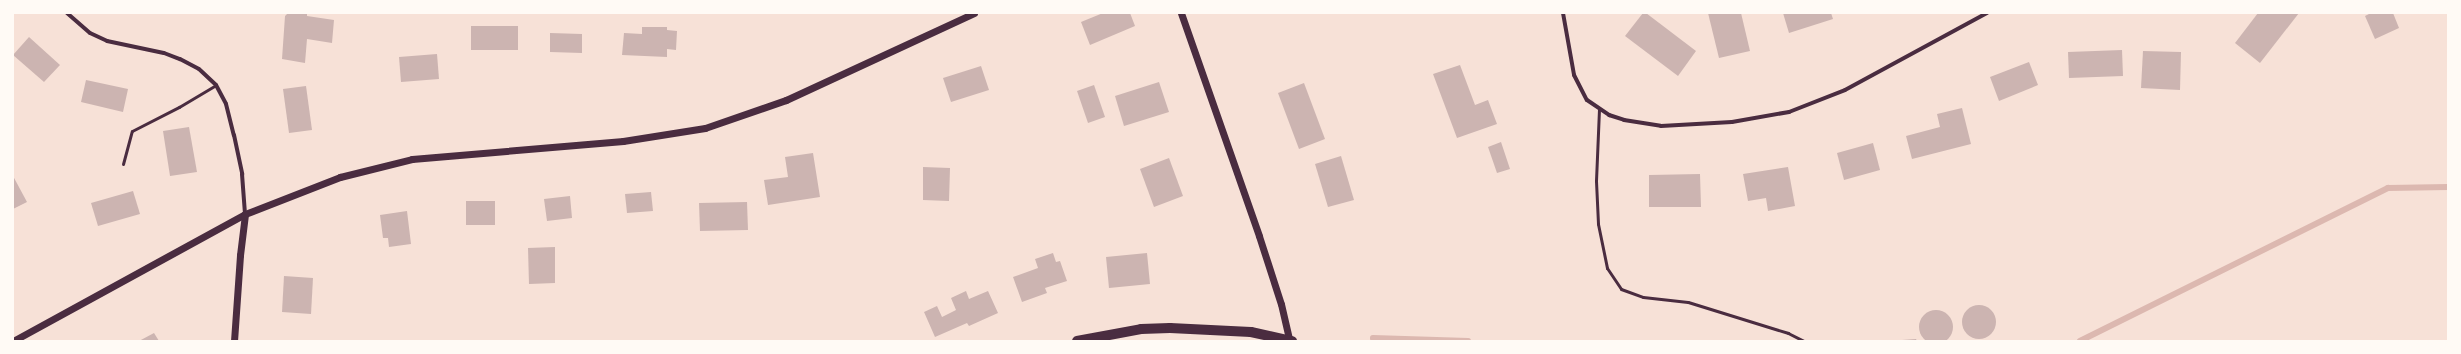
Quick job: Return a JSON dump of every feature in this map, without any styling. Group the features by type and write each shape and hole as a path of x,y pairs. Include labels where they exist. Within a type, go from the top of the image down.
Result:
{"main road":[{"path":"1077,341 1141,329 1170,328 1251,332 1290,340"}],"street":[{"path":"67,13 90,33 107,40 164,53 199,69 216,85 226,104 242,174 245,214 240,255 234,341"},
{"path":"13,341 245,214 340,177 412,159 623,142 705,128 786,100 974,13"},
{"path":"1181,13 1279,296 1290,340"},
{"path":"1562,13 1574,75 1587,100 1599,108 1624,120 1661,126 1732,122 1789,112 1845,90 1987,13"}],"lane":[{"path":"123,164 132,131 179,107 216,85"},
{"path":"1599,108 1596,181 1598,224 1607,268 1621,289 1644,298 1688,302 1788,333 1804,341"}],"building":[{"path":"288,13 307,13 307,16 334,20 332,43 307,39 305,63 282,59 285,16"},
{"path":"1103,13 1130,13 1135,26 1090,45 1081,22"},
{"path":"1643,13 1646,13 1696,51 1678,76 1625,36"},
{"path":"1708,13 1741,13 1750,51 1719,58"},
{"path":"1783,13 1831,13 1833,19 1789,33"},
{"path":"2258,13 2299,13 2260,63 2235,43"},
{"path":"2371,13 2393,13 2399,28 2375,39 2365,16"},
{"path":"471,26 518,26 518,50 471,50"},
{"path":"642,27 667,27 667,30 677,31 676,50 667,49 667,57 622,55 624,33 642,34"},
{"path":"550,33 582,34 582,53 550,52"},
{"path":"29,37 60,65 44,82 13,55"},
{"path":"2122,50 2123,76 2069,78 2068,52"},
{"path":"2143,51 2181,52 2180,90 2141,88"},
{"path":"437,54 439,79 401,82 399,57"},
{"path":"2029,62 2038,85 1999,101 1990,77"},
{"path":"1460,65 1475,105 1488,100 1497,124 1457,138 1433,74"},
{"path":"981,66 989,90 951,102 943,78"},
{"path":"86,80 128,89 123,112 81,102"},
{"path":"1159,82 1169,112 1124,126 1115,96"},
{"path":"1304,83 1325,139 1299,149 1278,93"},
{"path":"1094,85 1105,117 1088,123 1077,91"},
{"path":"306,86 312,130 289,133 283,89"},
{"path":"1962,108 1971,144 1912,159 1906,136 1940,127 1937,114"},
{"path":"189,127 197,172 170,176 163,131"},
{"path":"1501,142 1510,169 1497,173 1488,147"},
{"path":"1873,143 1880,170 1844,180 1837,153"},
{"path":"813,153 820,197 768,205 764,180 788,177 785,157"},
{"path":"1341,156 1354,200 1328,207 1315,164"},
{"path":"1169,158 1183,196 1154,207 1140,169"},
{"path":"923,167 950,168 949,201 923,200"},
{"path":"1788,167 1795,206 1768,211 1766,198 1748,201 1743,174"},
{"path":"1700,174 1701,207 1649,207 1649,175"},
{"path":"13,176 27,202 13,209"},
{"path":"133,191 140,214 98,226 91,203"},
{"path":"651,192 653,211 627,213 625,194"},
{"path":"570,196 572,218 547,221 544,199"},
{"path":"466,201 495,201 495,225 466,225"},
{"path":"747,202 748,230 700,231 699,203"},
{"path":"407,211 411,244 389,247 388,238 383,238 380,215"},
{"path":"555,247 555,283 529,284 528,248"},
{"path":"1053,253 1056,262 1060,261 1067,281 1045,288 1047,293 1022,302 1013,277 1038,268 1035,259"},
{"path":"1147,253 1150,284 1109,288 1106,257"},
{"path":"284,276 313,278 311,314 282,312"},
{"path":"966,291 969,299 988,291 998,313 969,326 967,323 935,337 924,312 937,306 942,317 956,310 951,298"},
{"path":"1979,305 1991,310 1996,322 1991,334 1979,339 1967,334 1962,322 1967,310"},
{"path":"1936,310 1948,315 1953,327 1948,339 1936,344 1924,339 1919,327 1924,315"},
{"path":"154,333 159,341 139,341"},
{"path":"1916,339 1917,341 1902,341 1902,340"}],"waterway":[{"path":"2080,341 2388,188 2448,187"},
{"path":"1373,338 1468,341"}]}
